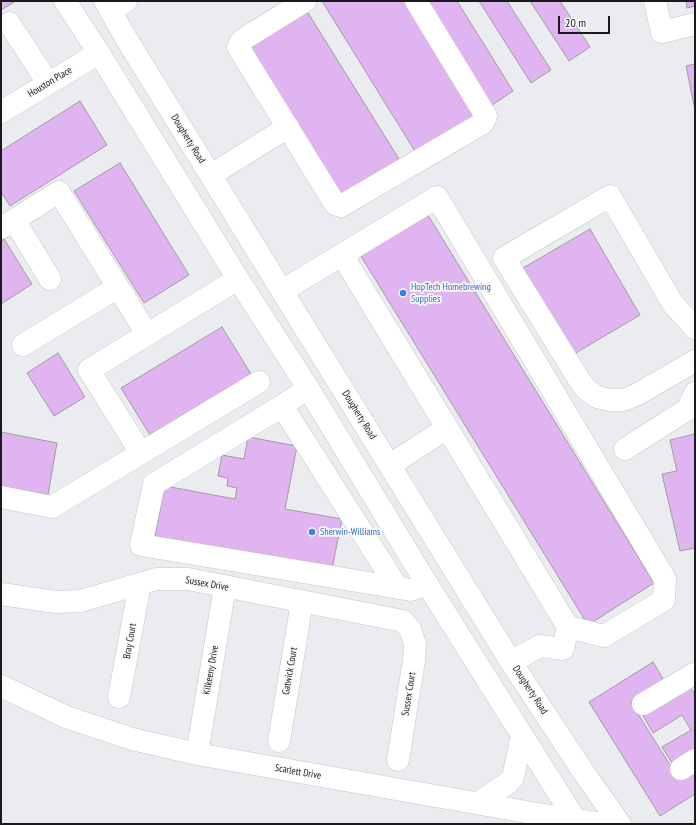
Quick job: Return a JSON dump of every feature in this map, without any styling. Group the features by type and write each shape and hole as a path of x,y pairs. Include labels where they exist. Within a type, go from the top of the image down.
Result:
{"main road":[{"path":"65,1 99,53 238,279 308,388 427,584 577,821"},
{"path":"305,1 242,40 238,47 334,204 341,206 483,123 486,116 416,1"},
{"path":"655,1 662,32 695,24"},
{"name":"Dougherty Road","path":"109,3 124,35 511,662 584,773 620,824"},
{"path":"9,23 48,83"},
{"name":"Houston Place","path":"1,112 99,53"},
{"path":"211,175 288,127"},
{"path":"50,279 7,224 59,192 147,334"},
{"path":"695,328 673,304 610,196 504,258 578,378 586,389 597,397 610,400 623,400 636,395 695,361"},
{"path":"193,207 217,212 250,265 282,291 437,197 665,579 664,600 604,636 568,627"},
{"path":"342,255 568,627 563,649 540,646 511,662"},
{"path":"141,453 89,370 238,279"},
{"path":"23,345 118,287"},
{"path":"1,497 52,507 259,382"},
{"path":"308,388 282,406 154,484 141,545 411,590 427,584"},
{"path":"625,449 688,409 695,393"},
{"path":"282,406 397,588"},
{"path":"390,465 447,428"},
{"name":"Sussex Drive","path":"1,594 56,602 81,601 156,579 188,579 403,621 410,629"},
{"name":"Bray Court","path":"120,697 140,584"},
{"name":"Kilkeeny Drive","path":"197,754 225,587"},
{"name":"Gatwick Court","path":"279,741 302,602"},
{"name":"Sussex Court","path":"398,760 414,660 415,644 410,629"},
{"path":"644,704 694,674 695,675"},
{"name":"Scarlett Drive","path":"1,686 66,717 132,739 197,754 577,821 604,824"},
{"path":"478,803 508,783 513,777 522,735"}],"building":[{"path":"1,1 16,1 1,10"},
{"path":"322,1 404,1 475,117 416,153"},
{"path":"427,1 457,1 513,91 492,105"},
{"path":"479,1 507,1 551,70 531,83"},
{"path":"530,1 560,1 590,47 569,61"},
{"path":"686,1 695,1 695,6 687,8"},
{"path":"305,8 399,159 340,196 245,45"},
{"path":"695,64 695,110 686,66"},
{"path":"80,101 107,145 10,206 1,192 1,151"},
{"path":"120,163 189,275 144,303 74,191"},
{"path":"426,212 654,583 588,625 359,253"},
{"path":"590,229 640,315 574,354 523,268"},
{"path":"4,239 32,284 1,304 1,241"},
{"path":"222,327 251,374 150,435 121,388"},
{"path":"58,353 85,397 54,416 27,373"},
{"path":"1,432 57,443 48,495 1,486"},
{"path":"695,434 695,548 680,551 662,474 677,471 670,440"},
{"path":"248,437 297,446 285,509 342,519 332,569 155,536 165,486 235,499 237,488 227,486 228,478 218,476 222,455 244,459"},
{"path":"653,662 665,682 631,703 679,779 695,769 695,794 660,816 589,702"},
{"path":"689,685 695,695 695,752 674,766 662,747 691,730 682,715 653,733 642,714"}],"place":[{"name":"HopTech Homebrewing Supplies","path":"403,293"},
{"name":"Sherwin-Williams","path":"312,532"}]}
